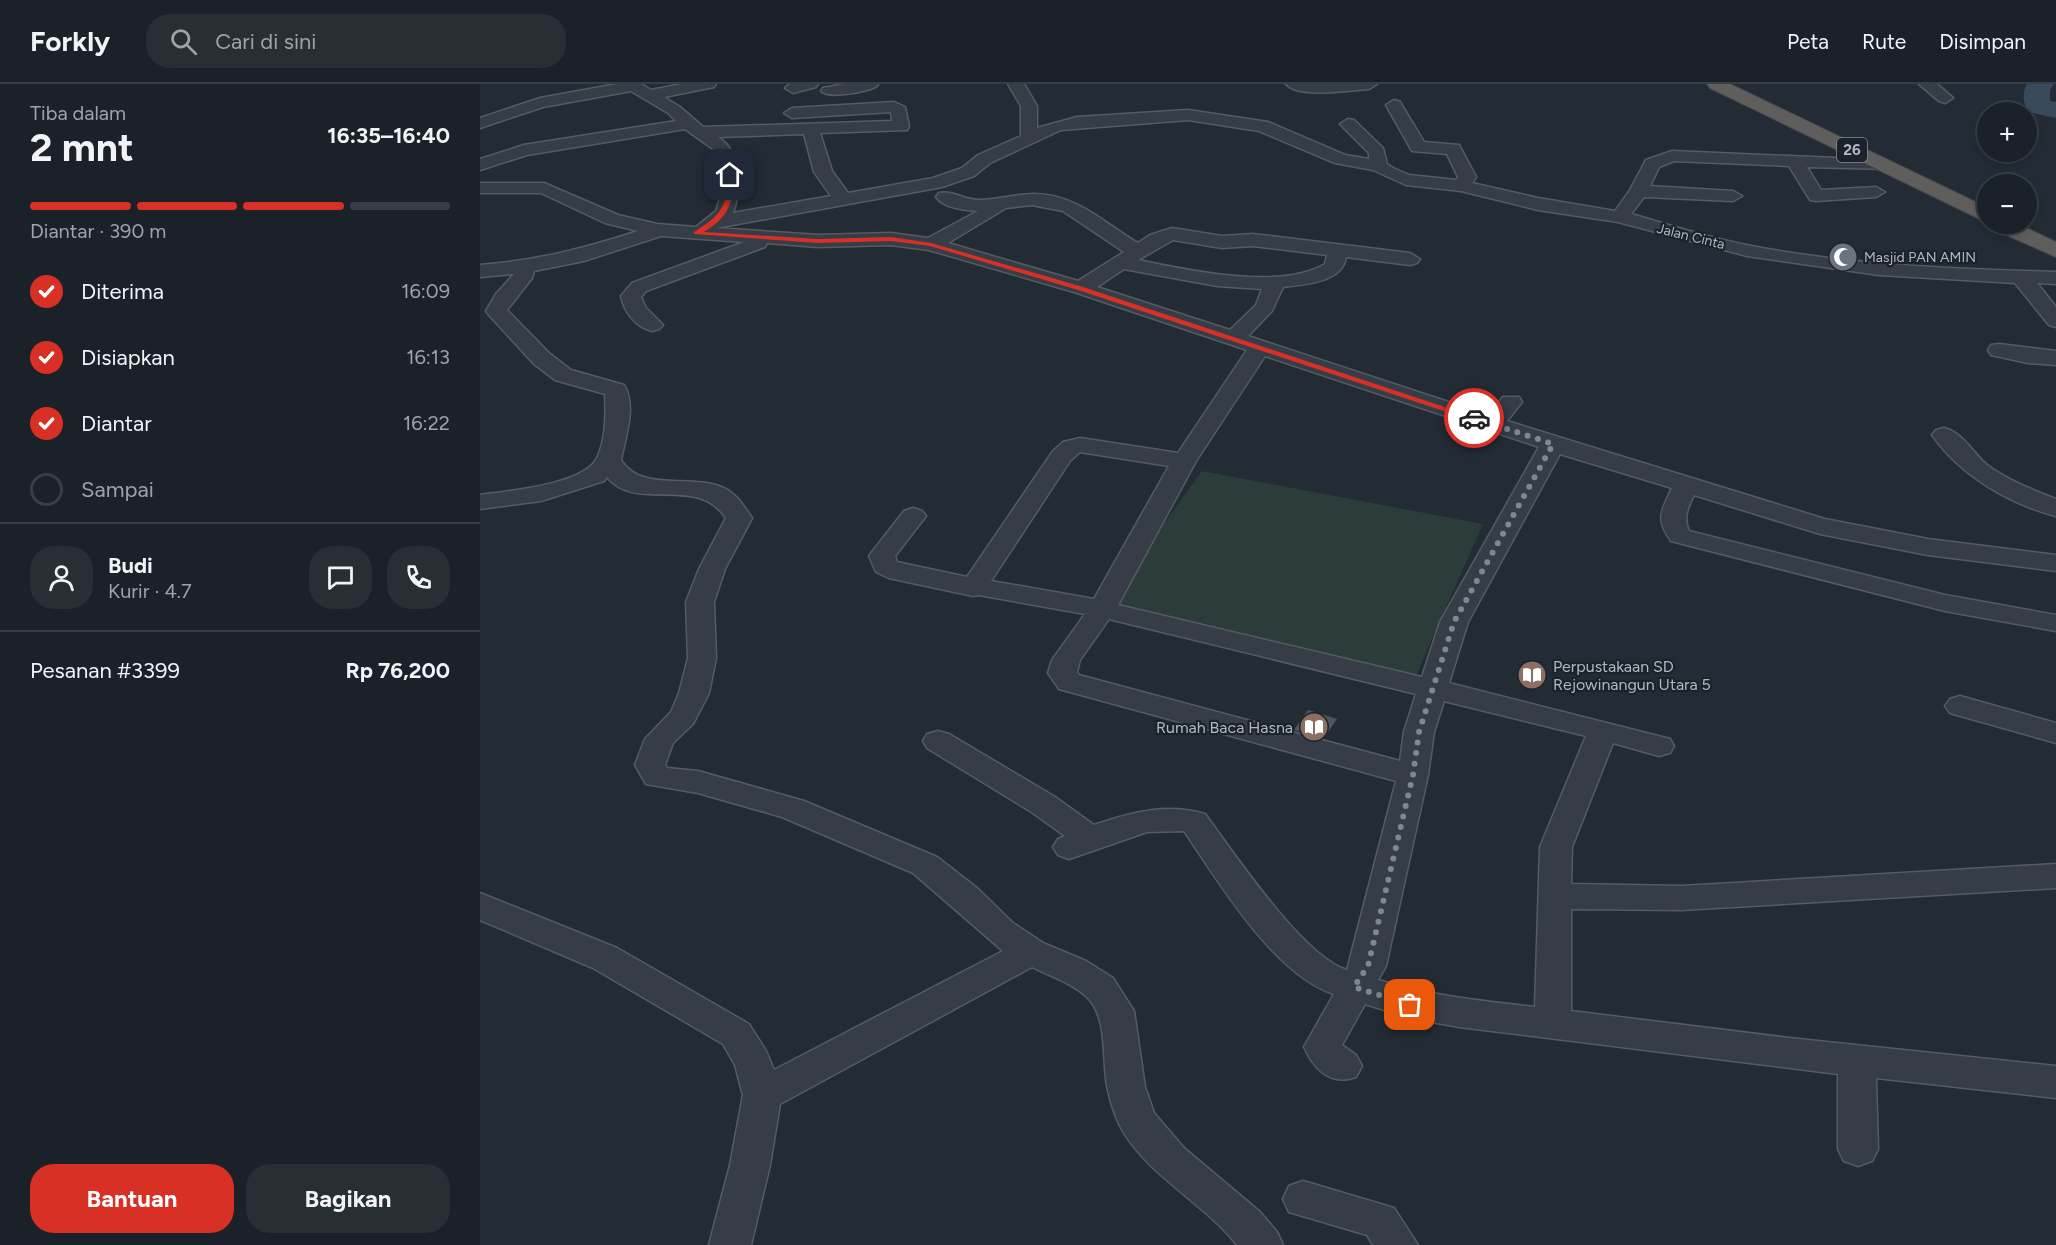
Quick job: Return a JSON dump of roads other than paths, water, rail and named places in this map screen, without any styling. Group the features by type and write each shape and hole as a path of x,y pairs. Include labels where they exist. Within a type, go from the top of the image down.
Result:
{"highway":[{"name":"26","path":"1716,84 1977,212"},
{"path":"2022,234 2056,250"}],"street":[{"path":"480,123 540,103 642,87 708,84"},
{"path":"793,88 810,84"},
{"path":"1016,84 1029,106 1029,138"},
{"path":"1294,84 1307,88 1368,84"},
{"path":"1927,84 1945,98"},
{"path":"829,91 847,86 870,85"},
{"path":"642,87 720,146 730,167 729,198 724,213 710,230"},
{"path":"485,105 511,112"},
{"path":"1394,105 1418,147"},
{"path":"480,165 524,150 695,128 901,126 899,110 894,107 792,113"},
{"path":"560,132 674,110"},
{"path":"710,230 844,200 936,183 968,172 984,159 1056,126 1077,122 1188,115 1240,125 1262,126 1341,159 1418,147 1453,149 1467,177 1461,186"},
{"path":"1348,124 1386,153"},
{"path":"810,127 824,172 844,200"},
{"name":"Jalan Cinta","path":"1386,153 1387,172 1406,180 1461,186 1538,204 1620,217 1704,241 1788,257 1911,273 2056,278"},
{"path":"1620,217 1639,191 1652,164 1672,156 1882,165"},
{"path":"1795,162 1816,196 1875,192"},
{"path":"931,244 989,211 1040,187"},
{"path":"480,188 544,188 612,219 657,230 710,230 970,192"},
{"path":"1639,191 1733,196"},
{"path":"945,197 962,206 1045,200 1061,204 1137,251"},
{"path":"480,258 577,257 657,230"},
{"path":"710,230 768,239 818,241 870,231 931,244 1081,288 1553,444 1820,526 1928,547 2056,563"},
{"path":"1081,288 1137,251 1172,234 1222,242 1253,240 1410,259"},
{"path":"652,325 640,316 633,305 631,296 639,287 768,239"},
{"path":"1119,262 1221,280 1275,281 1308,277 1329,270 1335,264 1337,250"},
{"path":"480,271 522,259"},
{"path":"480,502 541,494 595,476 609,460 618,416 616,390 603,384 563,375 542,358 496,311 503,298 525,274 522,259"},
{"path":"2022,278 2056,321"},
{"path":"1234,338 1265,307 1275,281"},
{"path":"1260,347 1184,461 1102,609 1066,660 1062,673 1070,682 1413,775"},
{"path":"1999,350 2028,356 2056,358"},
{"path":"1492,424 1511,402"},
{"path":"1944,435 1979,470 2014,491 2056,508"},
{"path":"1343,1066 1325,1053 1322,1047 1354,987 1368,966 1413,775 1419,732 1454,622 1553,444"},
{"path":"973,588 1061,456 1073,446 1089,445 1184,461"},
{"path":"609,460 619,476 643,484 691,486 720,496 733,504 739,518 712,569 700,602 702,658 694,693 682,717 660,739 650,765 657,777 698,782 793,809 924,865 964,897 1001,932 1031,952 1074,971 1100,987 1116,1011 1126,1087 1138,1122 1170,1160 1246,1225 1263,1245"},
{"path":"1686,485 1670,520 1672,528 1680,536 1945,603 2056,623"},
{"path":"913,516 882,556 885,566 898,572 973,588 1102,609 1603,730 1659,746"},
{"path":"1960,706 2056,732"},
{"path":"1553,1023 1556,847 1603,730"},
{"path":"938,741 1044,805 1080,843 1168,818 1194,822 1260,913 1297,953 1327,978 1354,987 1430,1008 1857,1061 2056,1082"},
{"path":"1555,896 1682,898 2056,876"},
{"path":"480,906 605,958 736,1034 753,1062 762,1095 750,1165 730,1245"},
{"path":"762,1095 1031,952"},
{"path":"1857,1061 1858,1149"},
{"path":"1303,1199 1380,1221 1397,1245"}],"waterway":[{"path":"2041,84 2037,88 2037,106 2056,110"}],"place":[{"name":"Masjid PAN AMIN","path":"1843,257"},
{"name":"Perpustakaan SD Rejowinangun Utara 5","path":"1532,675"},
{"name":"Rumah Baca Hasna","path":"1314,727"}]}
